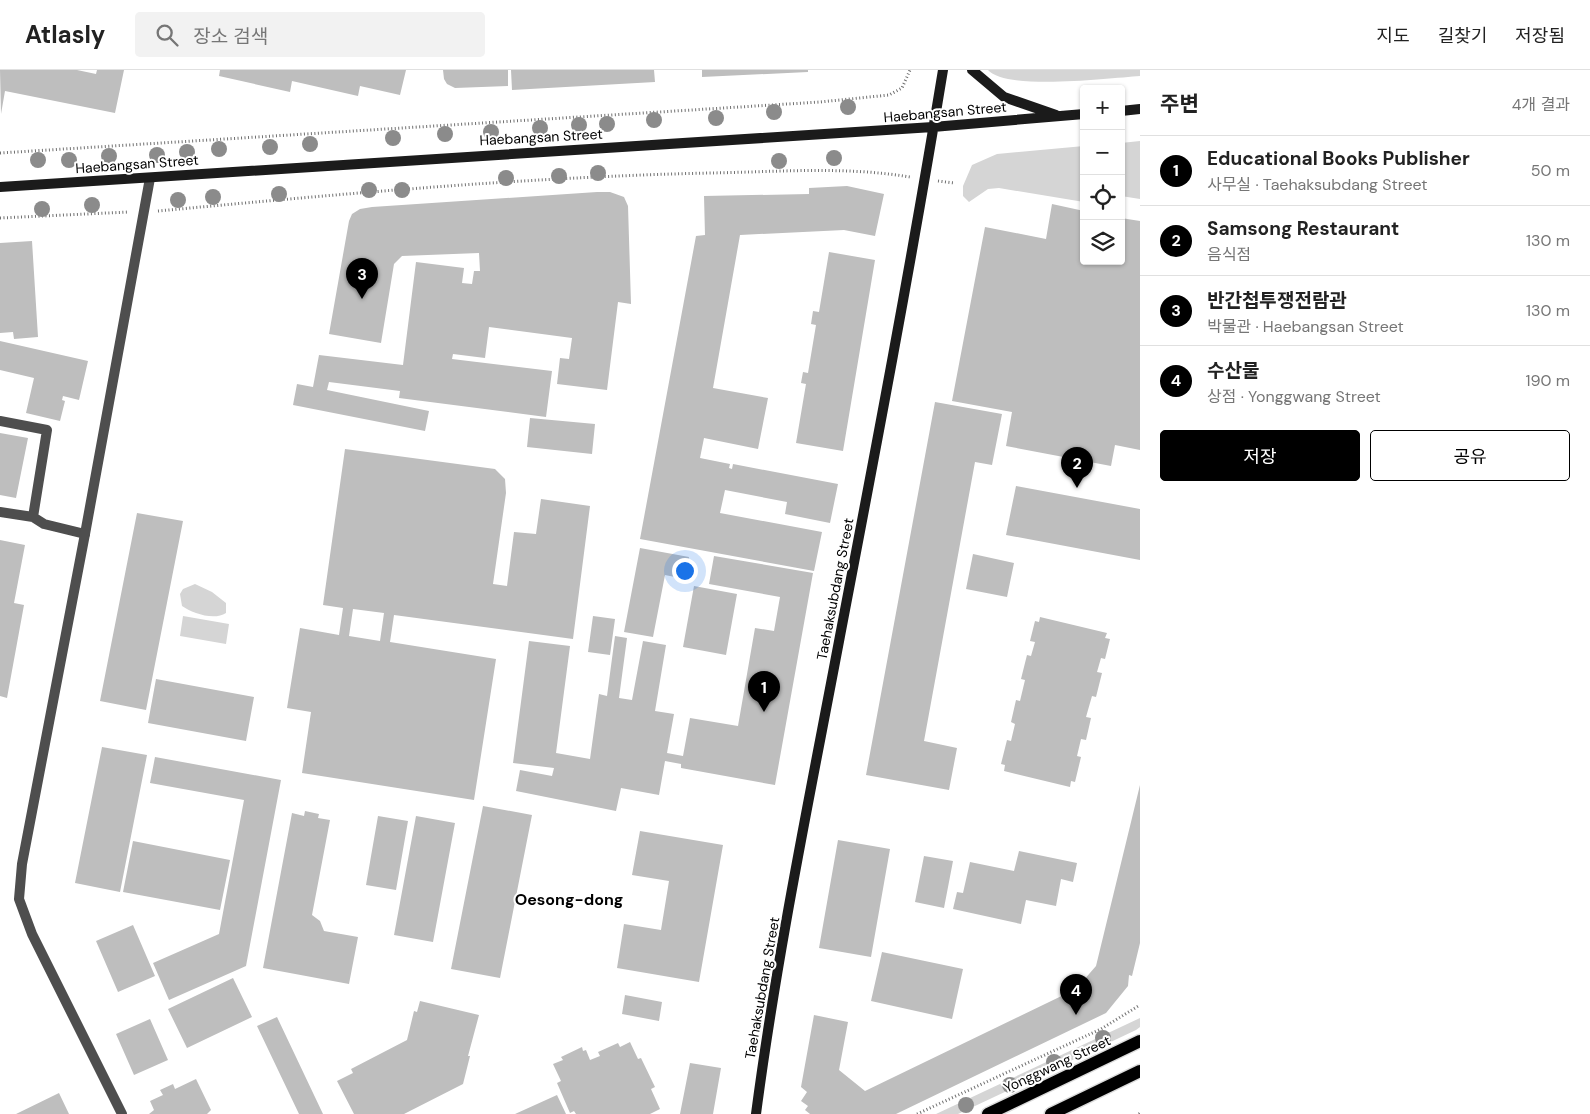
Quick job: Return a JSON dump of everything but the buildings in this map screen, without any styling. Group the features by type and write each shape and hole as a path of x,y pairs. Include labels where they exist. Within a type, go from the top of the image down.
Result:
{"main road":[{"name":"Taehaksubdang Street","path":"756,1114 811,787 898,333 943,70"},
{"path":"972,70 1004,97 1059,116"},
{"path":"1125,110 1140,109"},
{"name":"Haebangsan Street","path":"0,187 428,158 933,128 1080,114"},
{"name":"Yonggwang Street","path":"988,1114 1140,1041"},
{"path":"1051,1114 1140,1071"},
{"path":"1116,1084 1140,1076"}],"street":[{"path":"122,1114 32,934 19,899 22,864 86,534 150,178"},
{"path":"0,420 47,430 33,517"},
{"path":"0,512 33,517 44,524 86,534"}],"path":[{"path":"0,153 820,102 888,95 902,88 910,70"},
{"path":"0,218 143,212 354,193 657,174 873,170 954,184"},
{"path":"917,1114 1101,1029 1140,1005"}],"shaded area":[{"path":"988,70 1140,70 1140,76 1083,81 1036,82 998,76"},
{"path":"1140,141 1140,199 1125,197 1125,143"},
{"path":"1080,146 1080,201 999,188 988,189 969,202 963,196 963,186 972,165 997,154"},
{"path":"195,584 212,592 226,603 226,613 209,616 191,611 182,606 180,594 183,589"},
{"path":"183,616 229,624 226,644 180,636"},
{"path":"1140,1018 1140,1027 1136,1030 958,1114 936,1114"}],"place":[{"name":"반간첩투쟁전람관","path":"362,299"},
{"name":"Samsong Restaurant","path":"1077,488"},
{"name":"Educational Books Publisher","path":"764,712"},
{"name":"수산물","path":"1076,1015"}],"district":[{"name":"Oesong-dong","path":"569,899"}]}
